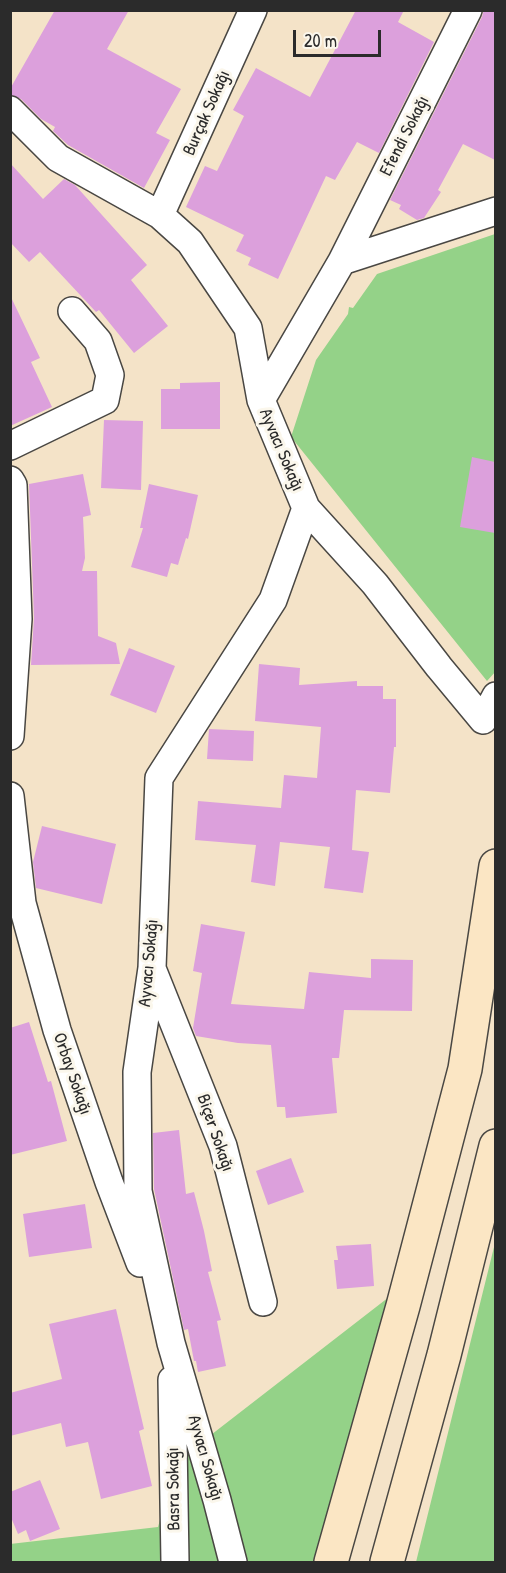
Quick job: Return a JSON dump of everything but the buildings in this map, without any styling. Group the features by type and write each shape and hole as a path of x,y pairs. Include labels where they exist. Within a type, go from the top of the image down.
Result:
{"main road":[{"path":"331,1563 403,1306 465,1069 495,866"},
{"path":"387,1563 444,1355 495,1146"}],"street":[{"name":"Burçak Sokağı","path":"160,215 253,10"},
{"name":"Efendi Sokağı","path":"342,261 468,10"},
{"name":"Ayvacı Sokağı","path":"10,110 58,158 160,215 190,242 248,328 261,400 306,508 273,600 159,778 152,968 137,1072 138,1191 171,1343 233,1563"},
{"path":"342,261 495,211"},
{"name":"Ayvacı Sokağı","path":"261,400 342,261"},
{"path":"10,446 105,400 110,375 98,341 72,311"},
{"path":"10,480 13,485 18,619 10,736"},
{"path":"306,508 375,584 483,720 495,696"},
{"name":"Orbay Sokağı","path":"10,795 22,903 57,1030 109,1182 171,1343"},
{"name":"Biçer Sokağı","path":"152,968 223,1146 263,1302"},
{"name":"Basra Sokağı","path":"171,1343 175,1563"}],"green space":[{"path":"495,234 496,671 487,681 291,437 316,360 348,314 349,307 353,308 377,274"},
{"path":"495,1243 495,1562 416,1562"},
{"path":"389,1297 320,1562 11,1562 10,1544 158,1527 176,1462"}]}
